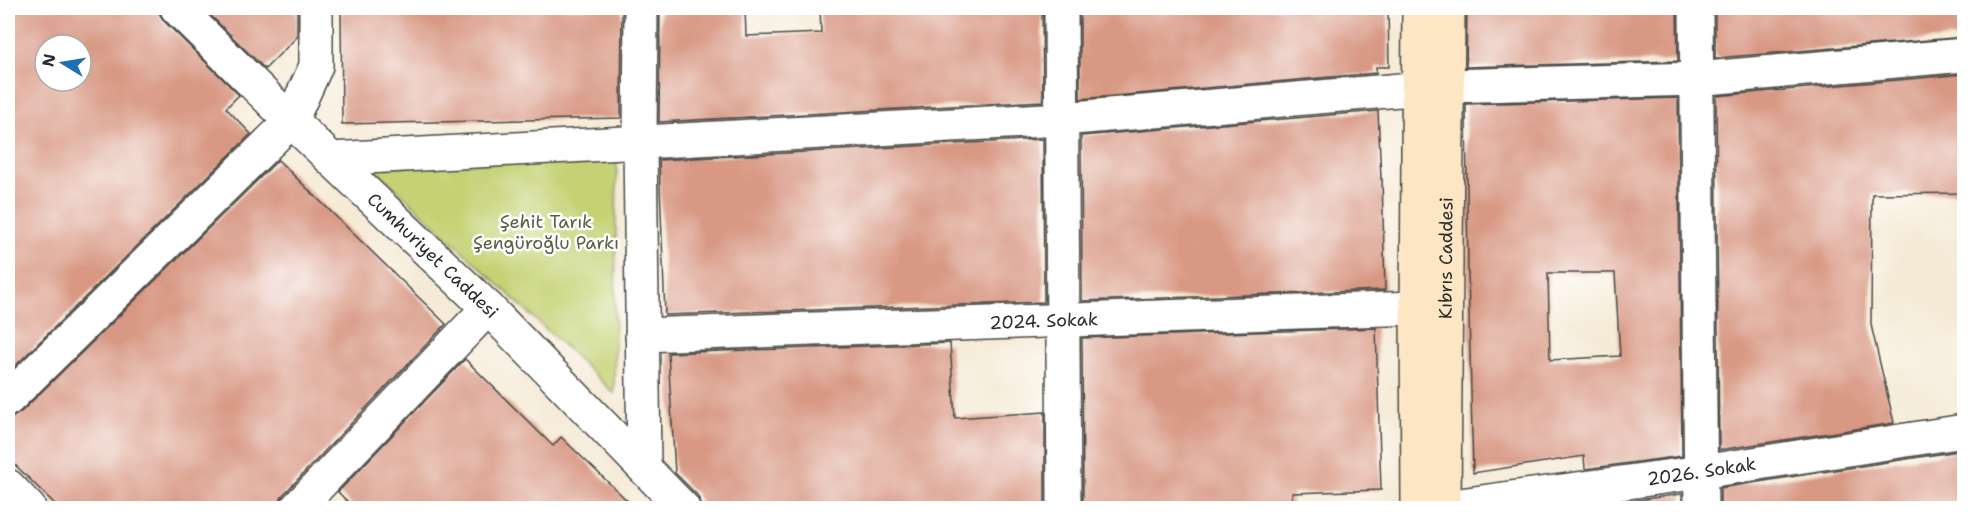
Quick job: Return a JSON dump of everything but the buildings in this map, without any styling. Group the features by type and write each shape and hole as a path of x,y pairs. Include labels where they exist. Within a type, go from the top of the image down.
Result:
{"main road":[{"name":"Kıbrıs Caddesi","path":"1419,8 1432,87 1431,308 1436,508"},
{"name":"Kıbrıs Caddesi","path":"1432,87 1448,8"}],"street":[{"name":"Cumhuriyet Caddesi","path":"177,8 291,121 488,308 683,508"},
{"path":"8,399 291,121 316,66 316,8"},
{"path":"641,8 640,143 644,467"},
{"path":"1061,8 1064,508"},
{"path":"1696,8 1701,508"},
{"path":"331,159 1062,119 1432,87 1696,79 1965,55"},
{"path":"297,508 488,308"},
{"name":"2024. Sokak","path":"642,335 1431,308"},
{"name":"2026. Sokak","path":"1436,508 1701,472 1965,431"},
{"path":"8,486 29,508"}],"green space":[{"name":"Şehit Tarık Şengüroğlu Parkı","path":"617,158 614,393 373,167"}]}
